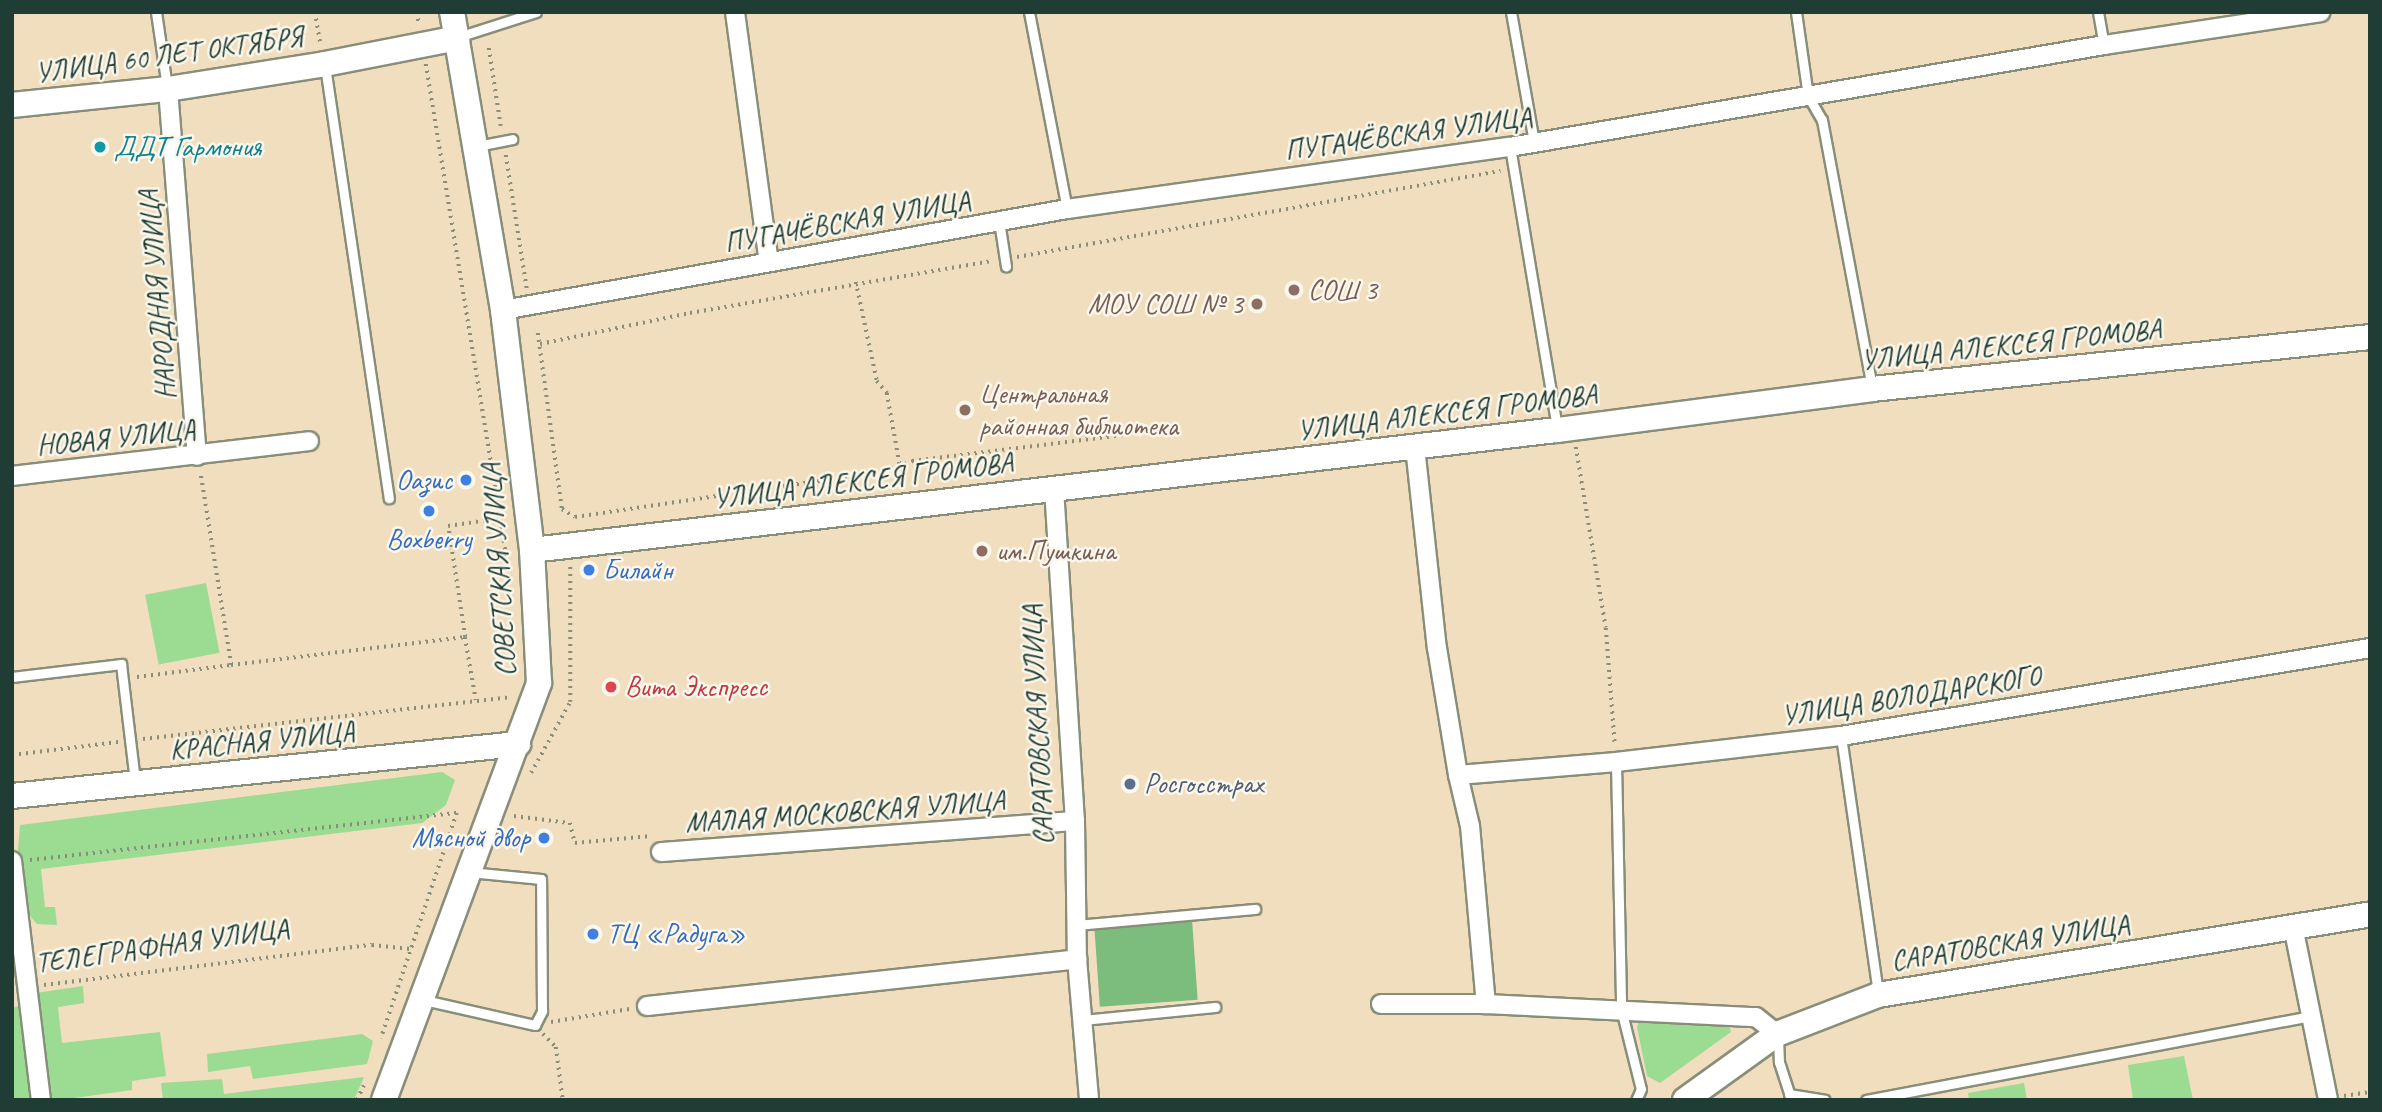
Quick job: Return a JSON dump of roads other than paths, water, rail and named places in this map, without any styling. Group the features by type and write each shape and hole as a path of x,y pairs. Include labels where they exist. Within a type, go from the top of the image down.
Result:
{"street":[{"name":"СОВЕТСКАЯ УЛИЦА","path":"384,1100 540,683 532,550 503,310 452,12"},
{"path":"735,12 769,262"},
{"name":"ПУГАЧЁВСКАЯ УЛИЦА","path":"503,310 1067,209 1510,147 2104,45 2321,12"},
{"name":"УЛИЦА 60 ЛЕТ ОКТЯБРЯ","path":"12,105 168,89 325,64 457,38"},
{"name":"НАРОДНАЯ УЛИЦА","path":"168,89 197,456"},
{"name":"УЛИЦА АЛЕКСЕЯ ГРОМОВА","path":"532,550 1565,429 1872,389 2370,337"},
{"name":"НОВАЯ УЛИЦА","path":"12,476 309,441"},
{"path":"1415,447 1437,648 1458,775 1470,826 1486,1004"},
{"name":"САРАТОВСКАЯ УЛИЦА","path":"1054,488 1075,821 1075,925 1089,1100"},
{"name":"УЛИЦА ВОЛОДАРСКОГО","path":"1458,775 1616,762 1841,736 2370,648"},
{"name":"КРАСНАЯ УЛИЦА","path":"12,796 518,744"},
{"name":"МАЛАЯ МОСКОВСКАЯ УЛИЦА","path":"661,852 1075,821"},
{"name":"ТЕЛЕГРАФНАЯ УЛИЦА","path":"12,861 24,988 41,1100"},
{"name":"САРАТОВСКАЯ УЛИЦА","path":"1685,1100 1777,1034 1878,995 2370,914"},
{"path":"2293,926 2328,1100"},
{"path":"647,1006 1077,959"},
{"path":"1381,1004 1486,1004 1756,1017 1777,1034"}],"lane":[{"path":"156,12 168,89"},
{"path":"457,38 536,12"},
{"path":"1029,12 1067,209"},
{"path":"1511,12 1534,143"},
{"path":"1797,12 1808,96 1822,121 1872,389"},
{"path":"2098,12 2104,45"},
{"path":"325,64 389,498"},
{"path":"475,147 508,140"},
{"path":"1510,147 1565,429"},
{"path":"999,221 1006,266"},
{"path":"12,677 121,664 135,784"},
{"path":"1841,736 1878,995"},
{"path":"1616,762 1621,1009 1641,1089 1636,1100"},
{"path":"423,999 535,1025 542,1011 541,879 468,872"},
{"path":"1075,925 1255,909"},
{"path":"1082,1020 1215,1007"},
{"path":"1866,1100 2312,1016"},
{"path":"1777,1034 1779,1062 1790,1097 1825,1100"}],"place":[{"name":"ДДТ Гармония","path":"100,147"},
{"name":"СОШ 3","path":"1294,290"},
{"name":"МОУ СОШ № 3","path":"1257,304"},
{"name":"Центральная районная библиотека","path":"965,410"},
{"name":"Оазис","path":"466,480"},
{"name":"Boxberry","path":"429,511"},
{"name":"им.Пушкина","path":"982,551"},
{"name":"Билайн","path":"589,570"},
{"name":"Вита Экспресс","path":"611,687"},
{"name":"Росгосстрах","path":"1130,784"},
{"name":"Мясной двор","path":"544,838"},
{"name":"ТЦ «Радуга»","path":"593,934"}]}
